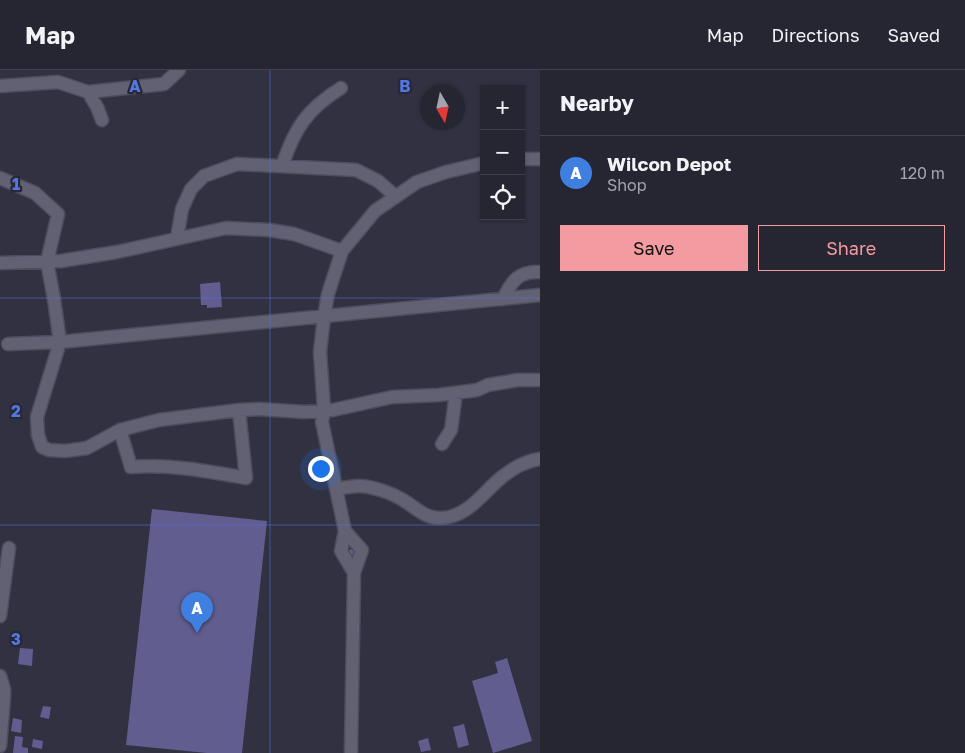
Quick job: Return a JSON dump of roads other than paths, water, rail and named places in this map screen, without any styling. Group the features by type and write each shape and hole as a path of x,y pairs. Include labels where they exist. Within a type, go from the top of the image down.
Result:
{"street":[{"path":"0,86 58,82 88,92 164,84 179,70"},
{"path":"282,166 290,140 306,116 321,100 341,88"},
{"path":"88,92 102,120"},
{"path":"525,159 540,159"},
{"path":"177,238 182,209 191,189 204,176 237,164 356,170 378,182 395,196"},
{"path":"354,573 342,551 345,531 322,422 324,410 320,352 328,294 342,251 375,211 417,182 446,172 480,164"},
{"path":"0,178 36,193 58,214 47,262 60,342 38,417 38,435 42,447 49,450 65,451 87,448 120,430 159,420 239,410 259,409 304,412 333,410 392,397 439,396 477,390 518,380 540,380"},
{"path":"0,263 47,262 82,258 226,228 269,230 294,234 342,251"},
{"path":"503,299 510,285 523,274 540,272"},
{"path":"8,344 60,342 324,318 540,295"},
{"path":"442,444 451,430 456,393"},
{"path":"120,430 131,467 209,470 246,478 239,410"},
{"path":"336,490 360,486 374,488 405,501 414,509 427,516 440,518 454,516 468,509 502,477 521,464 540,459"},
{"path":"345,531 362,550 354,573 351,753"},
{"path":"0,616 9,548"},
{"path":"0,676 4,696 0,746"}],"place":[{"name":"Wilcon Depot","path":"197,633"}]}
